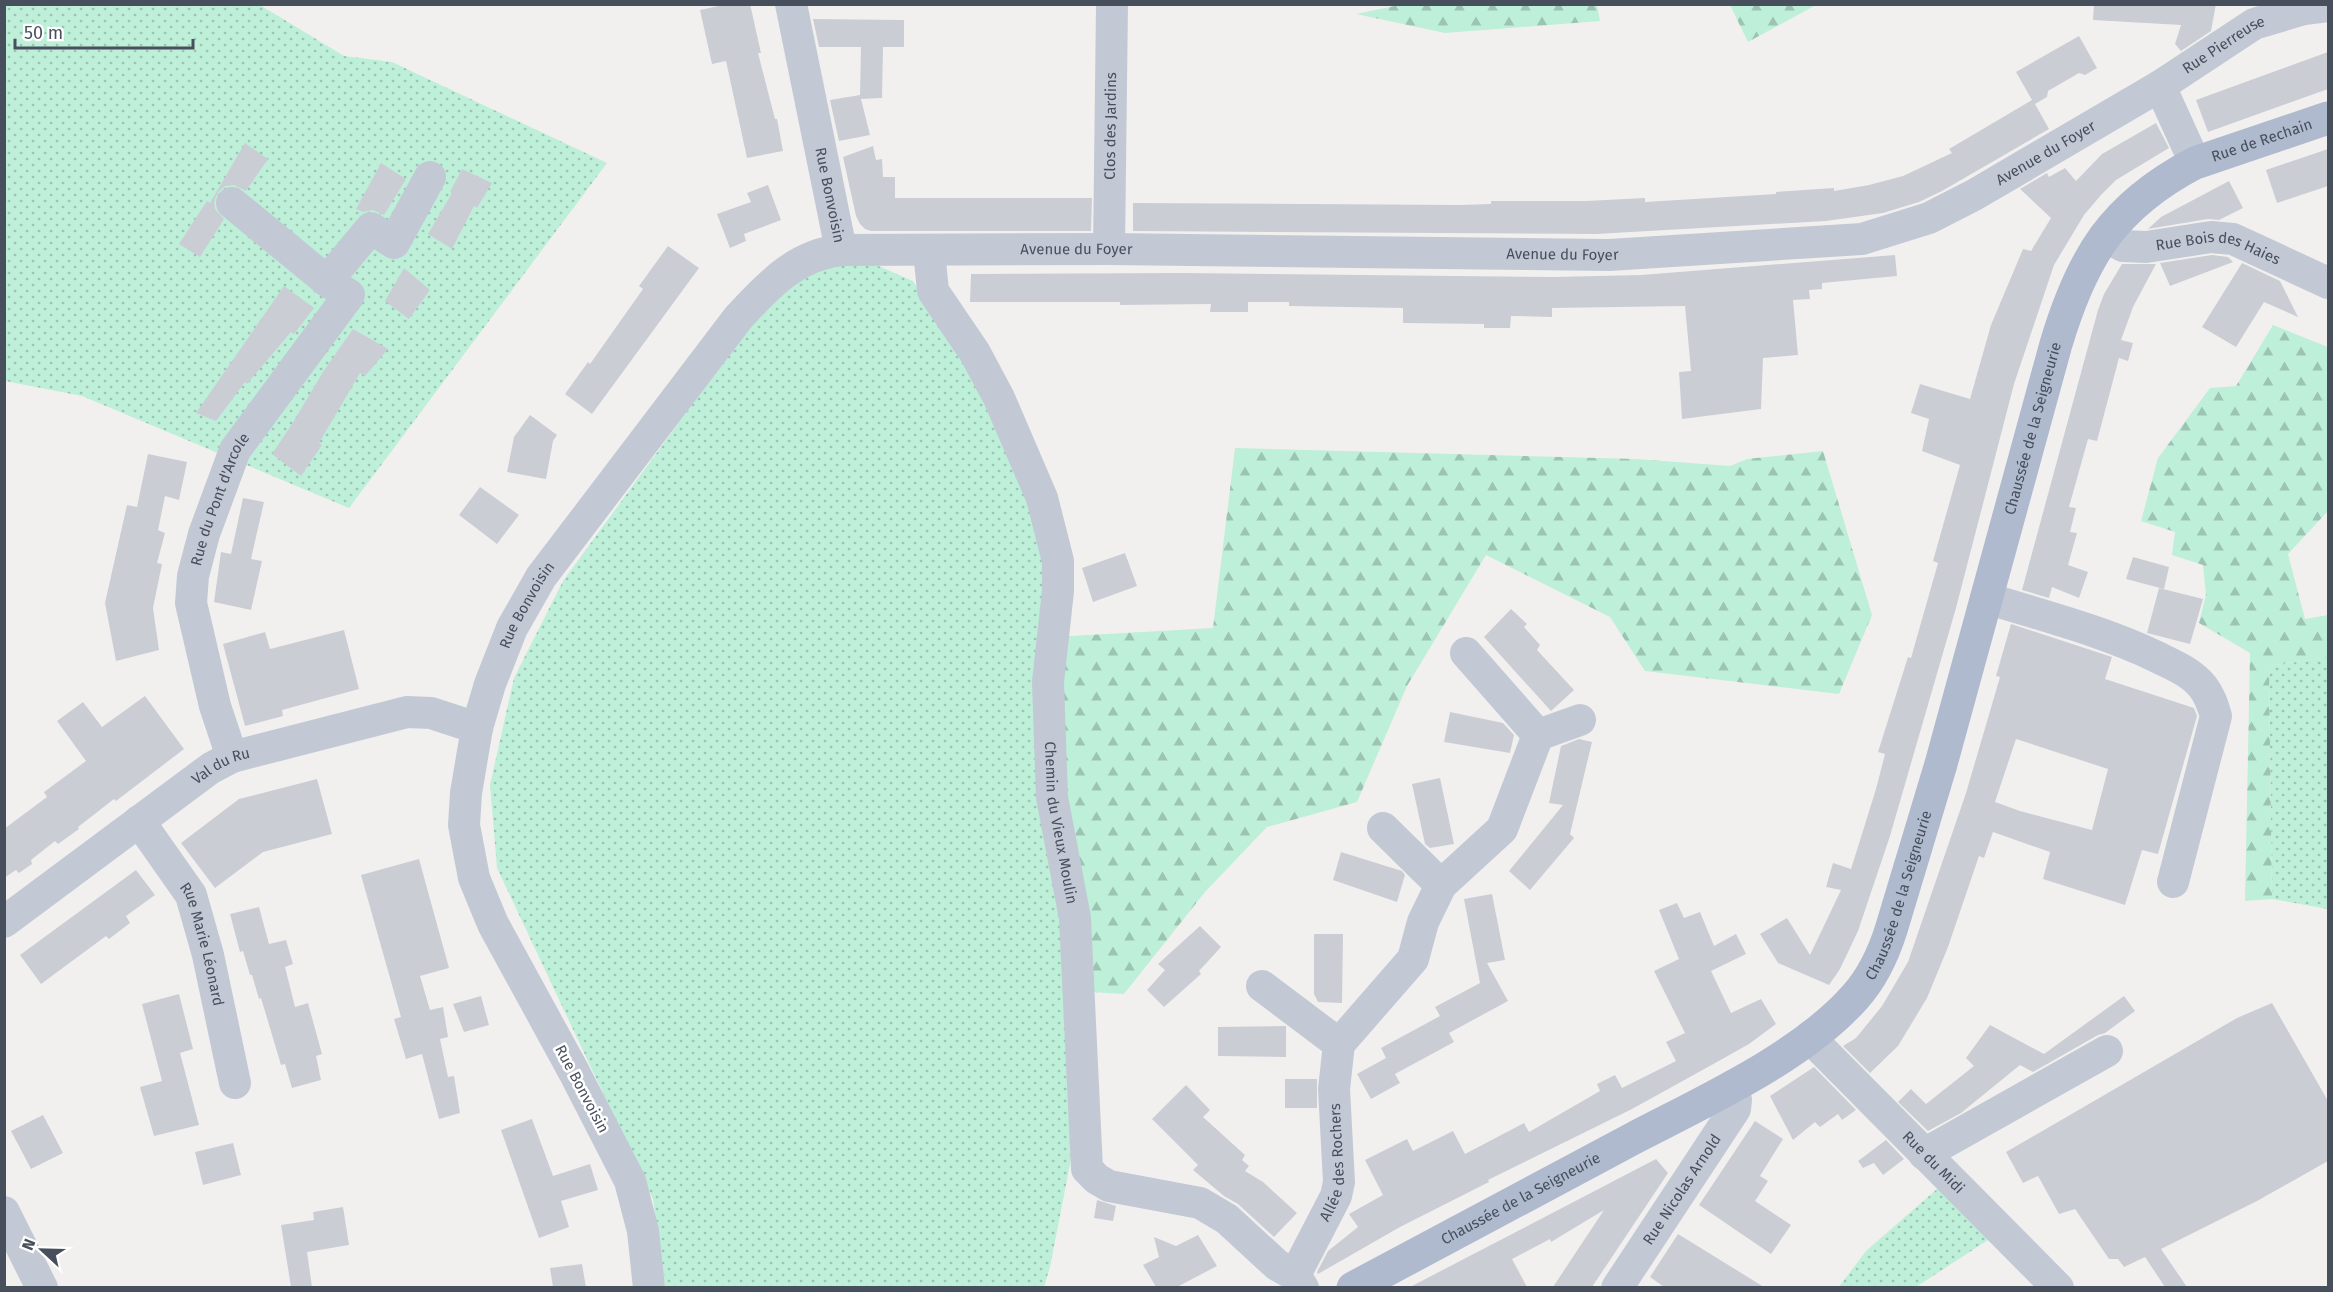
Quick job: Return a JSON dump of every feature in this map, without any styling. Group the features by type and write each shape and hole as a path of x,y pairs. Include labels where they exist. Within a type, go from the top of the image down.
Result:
{"main road":[{"name":"Rue de Rechain","path":"2105,236 2137,200 2157,185 2195,163 2328,118"},
{"name":"Chaussée de la Seigneurie","path":"1353,1287 1733,1086 1811,1036 1855,998 1868,981 1883,955 1941,764 2066,310 2089,258 2105,236"}],"street":[{"name":"Rue Bonvoisin","path":"649,1287 643,1231 630,1181 574,1072 493,924 474,878 464,825 466,793 477,728 490,684 512,628 541,577 738,318 770,283 796,264 822,252 841,250 791,4"},
{"name":"Clos des Jardins","path":"1109,249 1112,4"},
{"name":"Rue Pierreuse","path":"2160,86 2254,24 2278,15 2328,6"},
{"name":"Avenue du Foyer","path":"841,250 1109,249 1609,255 1862,239 1929,218 1974,195 2160,86"},
{"path":"2160,86 2195,163"},
{"path":"327,281 371,228 394,243 430,177"},
{"name":"Rue du Pont d'Arcole","path":"232,203 327,281 349,295 235,450 204,534 193,576 191,603 215,706 232,757"},
{"name":"Rue Bois des Haies","path":"2105,236 2123,246 2146,247 2211,237 2233,239 2328,283"},
{"name":"Chemin du Vieux Moulin","path":"929,251 933,291 975,353 999,398 1042,498 1058,561 1058,591 1048,682 1052,797 1075,918 1087,1169 1109,1186 1200,1203 1227,1218 1299,1281"},
{"path":"1986,598 2122,640 2191,675 2202,686 2211,700 2216,716 2173,882"},
{"path":"1466,653 1538,735"},
{"name":"Val du Ru","path":"4,922 211,768 232,757 407,712 431,713 477,728"},
{"path":"1262,986 1339,1044 1413,959 1423,922 1441,885 1502,829 1538,735 1580,720"},
{"name":"Rue Marie Léonard","path":"139,821 191,895 208,955 235,1083"},
{"path":"1383,828 1441,885"},
{"name":"Rue du Midi","path":"1811,1036 1924,1154 2058,1287"},
{"name":"Allée des Rochers","path":"1299,1281 1336,1196 1339,1182 1334,1089 1339,1044"},
{"path":"1924,1154 2107,1051"},
{"name":"Rue Nicolas Arnold","path":"1617,1287 1735,1109 1733,1086"},
{"path":"4,1212 42,1287"}],"green space":[{"path":"1404,4 1597,5 1600,21 1445,33 1356,14"},
{"path":"4,5 260,5 344,56 392,62 607,163 349,508 82,396 5,381"},
{"path":"1730,5 1816,5 1748,42"},
{"path":"867,261 913,281 968,364 1042,529 1071,1159 1050,1267 1044,1287 665,1287 653,1199 497,868 490,785 514,678 563,581 764,306 815,269"},
{"path":"2273,325 2328,347 2328,511 2288,554 2305,619 2328,615 2328,657 2269,666 2272,899 2245,901 2250,653 2199,623 2206,595 2203,565 2172,555 2175,532 2141,521 2158,458 2210,388 2236,386"},
{"path":"1235,448 1636,459 1730,466 1747,459 1823,451 1872,615 1839,694 1645,671 1610,617 1486,555 1407,686 1357,802 1267,827 1205,892 1124,994 1073,991 1053,637 1213,628"},
{"path":"2328,657 2328,909 2272,899 2269,666"},
{"path":"1945,1182 1991,1238 1916,1287 1838,1288 1866,1251"}],"building":[{"path":"728,4 750,4 761,53 758,53 775,119 777,119 783,151 747,158 726,61 712,64 700,10"},
{"path":"2094,4 2216,4 2211,31 2181,51 2175,44 2181,25 2093,20"},
{"path":"813,19 904,20 904,47 883,47 882,98 861,99 870,135 839,141 830,100 860,95 861,47 819,47"},
{"path":"2079,36 2097,68 2085,75 2079,73 2048,91 2047,97 2035,104 2049,129 1942,191 1919,202 1883,213 1826,221 1596,234 1133,231 1133,203 1460,205 1491,204 1491,201 1586,201 1645,198 1645,202 1834,188 1834,191 1869,185 1903,176 1952,153 1949,149 2032,100 2016,72"},
{"path":"2328,52 2328,89 2208,132 2196,100"},
{"path":"2156,123 2169,148 2116,180 2101,195 2084,215 2054,265 2014,384 1956,608 1890,836 1858,931 1840,969 1829,985 1778,963 1760,934 1787,918 1810,955 1841,890 1826,887 1833,863 1851,869 1876,789 1885,754 1878,752 1908,657 1911,658 1938,563 1933,561 1960,465 1922,451 1929,419 1911,413 1920,384 1970,399 1991,325 2023,249 2031,251 2051,218 2020,189 2047,173 2049,177 2065,168 2076,181 2102,154"},
{"path":"245,143 268,159 246,191 234,185 225,186 218,192 214,201 215,209 224,219 200,257 179,244 207,201 210,203"},
{"path":"873,146 876,160 882,159 883,177 895,177 895,198 1092,198 1091,231 871,231 865,229 856,216 843,157"},
{"path":"2328,149 2328,186 2277,203 2266,170"},
{"path":"381,163 406,179 384,215 373,210 363,212 356,209"},
{"path":"462,169 492,183 477,208 474,206 452,249 428,234 452,193 450,192"},
{"path":"2229,181 2243,208 2219,220 2208,219 2148,229 2161,217"},
{"path":"768,185 781,220 744,234 746,241 730,248 717,214 751,202 747,193"},
{"path":"668,246 699,268 592,414 565,394 588,362 590,364 643,289 639,286"},
{"path":"1895,255 1897,276 1822,283 1822,289 1809,290 1810,299 1793,300 1798,355 1763,358 1761,409 1682,419 1679,372 1691,371 1685,306 1552,308 1552,317 1511,316 1510,328 1484,328 1484,324 1403,323 1403,308 1289,306 1289,302 1248,302 1248,312 1210,312 1211,304 970,302 971,274 1183,273 1554,277 1641,275"},
{"path":"2212,255 2228,257 2233,262 2170,286 2160,263"},
{"path":"2242,263 2280,281 2298,317 2264,302 2236,347 2202,327"},
{"path":"2122,264 2156,264 2133,307 2121,340 2133,343 2128,361 2119,358 2097,441 2088,439 2069,507 2076,508 2070,532 2077,533 2068,565 2088,572 2079,598 2052,587 2049,598 2022,590 2098,310 2104,294"},
{"path":"404,268 430,290 409,319 385,301"},
{"path":"284,286 314,308 294,334 291,332 247,384 245,382 216,421 196,413"},
{"path":"353,329 388,349 365,376 360,373 319,443 322,445 301,476 272,454"},
{"path":"530,415 557,435 553,441 546,479 507,472 514,437"},
{"path":"148,454 187,462 179,500 165,496 158,530 165,533 157,563 162,564 153,608 159,650 116,661 105,603 127,505 137,507"},
{"path":"480,487 519,515 497,544 459,515"},
{"path":"243,498 264,502 251,559 262,561 251,610 214,602 221,552 231,554"},
{"path":"1125,553 1137,586 1093,602 1082,568"},
{"path":"2133,557 2169,567 2164,589 2126,579"},
{"path":"2159,588 2203,599 2190,644 2147,633"},
{"path":"1511,609 1527,624 1524,627 1540,645 1537,650 1574,690 1551,711 1484,637"},
{"path":"2011,624 2112,657 2105,679 2194,708 2197,716 2158,854 2142,850 2125,905 2043,879 2050,852 1993,832 1984,858 1979,856 1948,947 1927,998 1898,1046 1870,1073 1843,1046 1856,1038 1882,1006 1908,962 1966,793 2000,677 1996,676","holes":["2016,739 2108,769 2092,830 1995,802"]},
{"path":"344,630 359,689 282,710 283,716 245,726 223,644 265,632 270,649"},
{"path":"145,696 184,749 116,801 114,799 58,844 55,841 31,860 32,864 19,873 16,870 4,878 4,829 47,797 44,792 86,761 57,721 83,702 102,727"},
{"path":"1450,712 1503,723 1514,735 1510,753 1444,742"},
{"path":"1579,739 1592,742 1570,834 1574,838 1530,890 1509,871 1563,805 1549,803 1561,746"},
{"path":"1440,778 1454,844 1430,848 1425,844 1412,784"},
{"path":"317,779 332,834 263,852 215,888 181,843 239,799"},
{"path":"1341,852 1402,871 1405,875 1397,902 1333,880"},
{"path":"419,859 449,968 420,976 430,1010 443,1007 448,1037 440,1039 448,1077 454,1076 460,1113 439,1119 422,1054 406,1059 394,1019 401,1017 361,875"},
{"path":"136,870 155,895 126,916 130,923 109,939 106,936 41,984 20,955"},
{"path":"1492,894 1505,960 1487,963 1508,1001 1449,1033 1454,1042 1395,1074 1400,1083 1371,1099 1357,1074 1386,1058 1381,1048 1440,1016 1435,1007 1480,983 1464,899"},
{"path":"1677,903 1684,918 1700,912 1714,946 1736,934 1746,954 1711,971 1731,1013 1761,999 1776,1024 1749,1044 1632,1109 1488,1180 1489,1182 1400,1227 1318,1274 1328,1251 1358,1227 1349,1214 1383,1195 1365,1160 1407,1139 1413,1151 1453,1131 1465,1154 1524,1123 1529,1132 1600,1091 1597,1084 1615,1075 1622,1088 1676,1061 1666,1042 1685,1033 1654,971 1679,959 1659,910"},
{"path":"259,907 269,944 286,940 293,964 285,967 295,1007 308,1003 322,1054 316,1056 321,1080 292,1088 285,1064 281,1065 261,998 259,999 243,951 240,952 230,914"},
{"path":"1200,926 1221,947 1199,971 1201,974 1164,1007 1147,990 1165,970 1158,964"},
{"path":"1314,934 1343,934 1342,1003 1318,1002 1314,994"},
{"path":"179,994 193,1049 180,1053 199,1125 154,1136 140,1087 162,1081 142,1004"},
{"path":"481,996 489,1025 464,1032 453,1004"},
{"path":"2124,996 2135,1011 2105,1033 2033,1072 2020,1065 1961,1113 1928,1131 1898,1102 1911,1089 1926,1104 1974,1066 1966,1058 1990,1025 2044,1054"},
{"path":"2272,1003 2328,1101 2328,1161 2257,1201 2161,1249 2187,1287 2165,1287 2145,1257 2124,1267 2118,1259 2109,1259 2075,1209 2059,1214 2038,1176 2023,1183 2006,1152 2237,1018"},
{"path":"1286,1026 1286,1057 1218,1056 1218,1027"},
{"path":"1814,1067 1856,1110 1842,1120 1838,1114 1820,1127 1815,1122 1793,1140 1770,1096"},
{"path":"1285,1079 1317,1079 1317,1108 1285,1108"},
{"path":"1186,1085 1210,1110 1203,1117 1245,1155 1242,1160 1249,1166 1245,1171 1263,1182 1297,1213 1274,1237 1238,1204 1224,1196 1193,1170 1198,1165 1152,1119"},
{"path":"43,1115 63,1153 31,1169 11,1131"},
{"path":"532,1119 553,1176 590,1164 598,1190 561,1201 569,1227 539,1238 501,1130"},
{"path":"1755,1121 1783,1139 1760,1176 1768,1181 1755,1201 1791,1225 1771,1254 1699,1205"},
{"path":"1886,1140 1904,1159 1883,1175 1874,1163 1863,1168 1858,1161"},
{"path":"233,1143 241,1175 203,1185 195,1152"},
{"path":"1656,1159 1668,1173 1592,1287 1553,1287 1604,1210 1551,1242 1550,1239 1512,1259 1527,1287 1410,1287"},
{"path":"1097,1200 1116,1206 1113,1221 1094,1218"},
{"path":"343,1207 349,1245 307,1252 312,1287 291,1287 281,1225 314,1220 313,1212"},
{"path":"1678,1234 1764,1287 1664,1287 1650,1277"},
{"path":"1198,1235 1217,1266 1177,1287 1156,1287 1143,1265 1159,1257 1154,1237 1176,1246"},
{"path":"582,1264 586,1287 553,1287 550,1268"}]}
